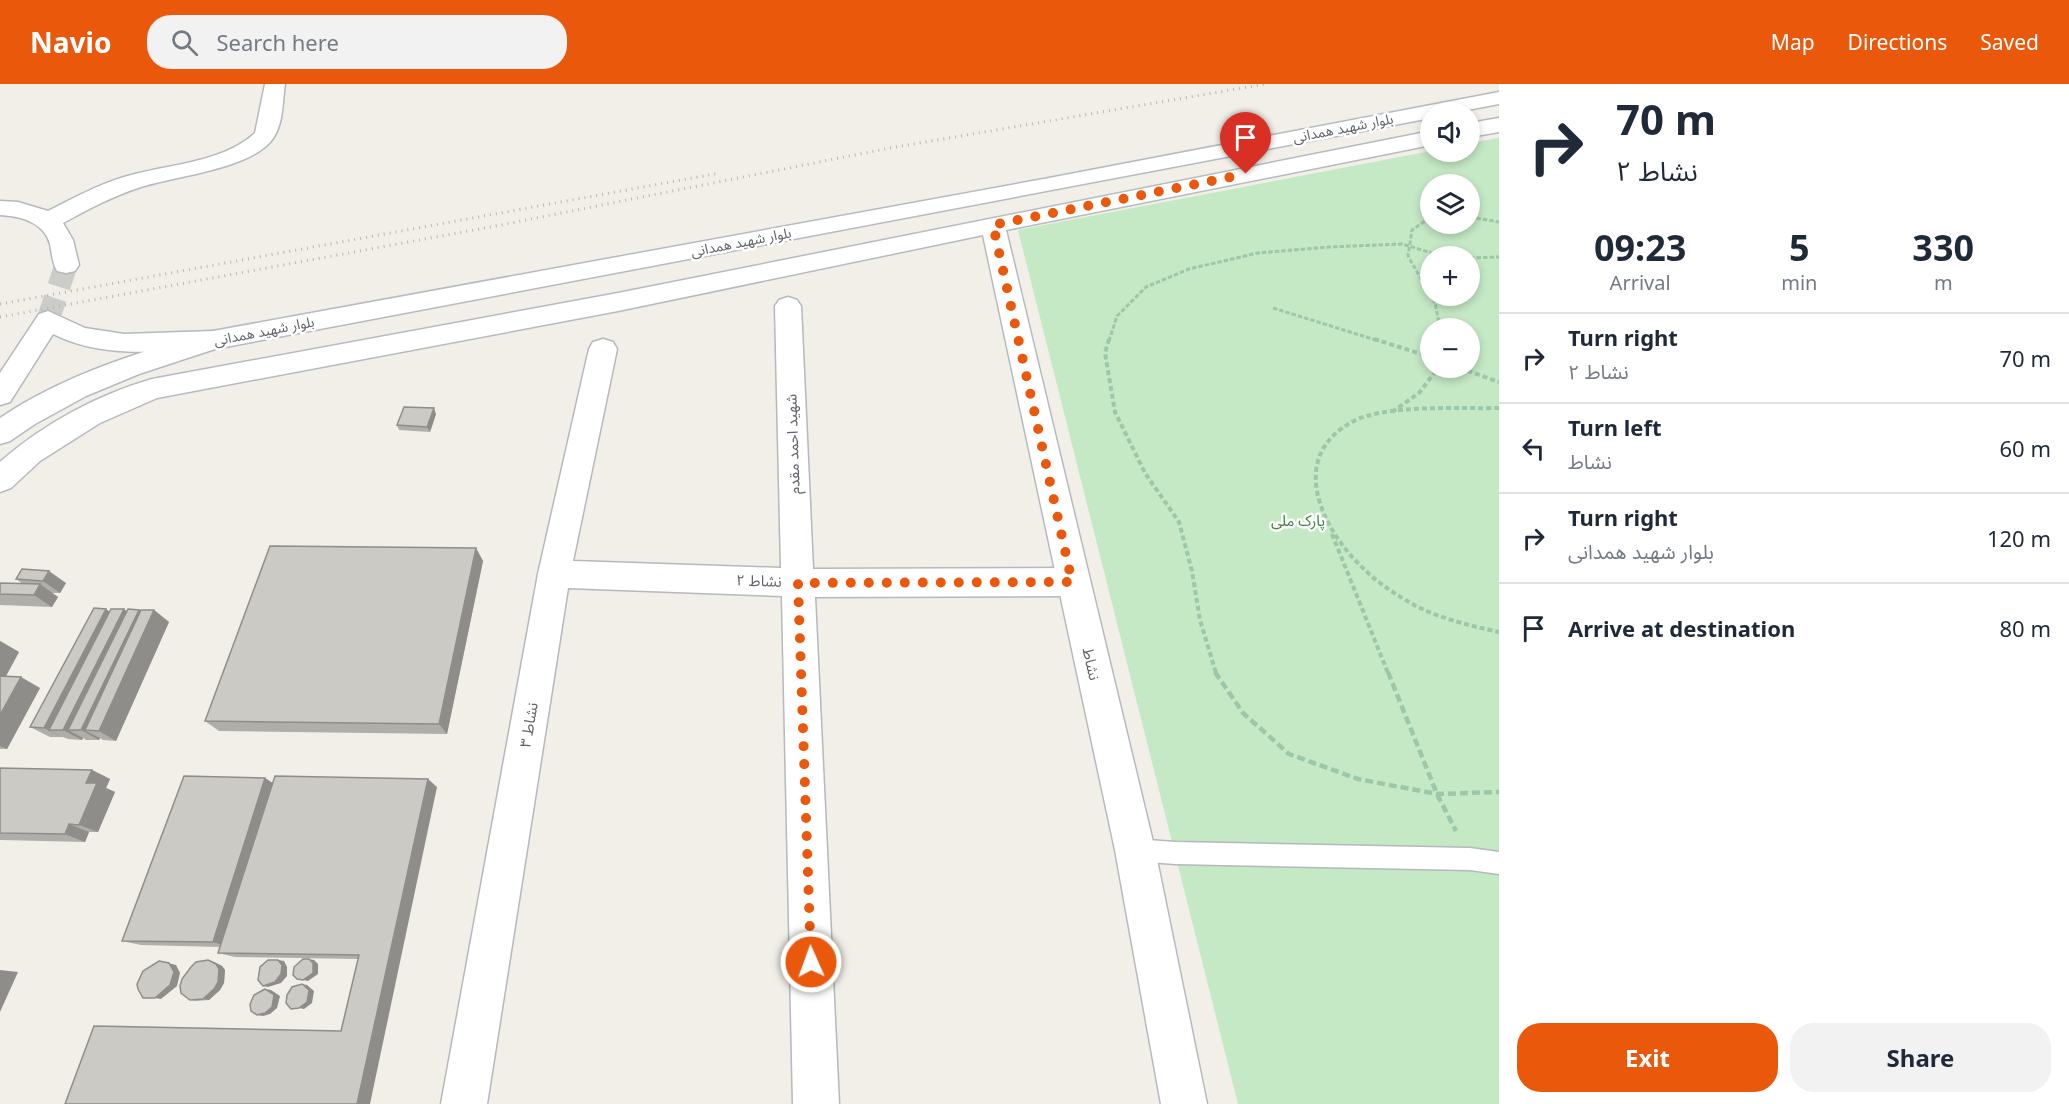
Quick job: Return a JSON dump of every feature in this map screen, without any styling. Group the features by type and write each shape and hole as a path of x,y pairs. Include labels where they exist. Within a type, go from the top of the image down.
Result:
{"main road":[{"path":"48,221 101,194 131,183 249,148 263,138 268,128 275,84"},
{"name":"بلوار شهید همدانی","path":"0,433 24,415 72,389 109,373 213,340 1499,98"},
{"path":"1480,128 1499,125"},
{"name":"بلوار شهید همدانی","path":"0,480 30,453 90,415 152,389 618,302 1420,140"},
{"path":"0,208 36,214 48,221 61,239 66,265"},
{"name":"نشاط","path":"993,225 1072,582 1135,850 1184,1104"},
{"path":"532,281 539,316"},
{"name":"شهید احمد مقدم","path":"788,306 816,1104"},
{"path":"0,395 48,320 79,336 124,344 213,340"},
{"name":"نشاط ۳","path":"464,1104 554,574 603,349"},
{"name":"نشاط ۲","path":"554,574 798,583 1072,582"}],"lane":[{"path":"1135,850 1175,853 1470,859 1499,863"}],"path":[{"path":"1480,219 1499,222"},
{"path":"1420,224 1412,230 1408,256 1435,303 1438,318"},
{"path":"1420,250 1402,244 1329,247 1258,253 1189,269 1146,287 1117,316 1105,353 1115,412 1145,473 1179,522 1192,571 1200,620 1215,671 1243,712 1289,754 1358,779 1437,794 1499,792"},
{"path":"1480,258 1499,258"},
{"path":"1273,308 1420,354"},
{"path":"1480,375 1499,382"},
{"path":"1392,412 1419,393 1430,378"},
{"path":"1470,859 1437,794 1315,494 1315,462 1329,437 1356,420 1392,412 1499,408"},
{"path":"1330,530 1362,567 1407,600 1459,624 1499,632"}],"green space":[{"name":"پارک ملی","path":"1499,138 1499,1104 1238,1104 1018,230 1420,153 1420,162 1480,162 1480,141"}],"building":[{"path":"404,407 434,408 427,427 397,425"},
{"path":"270,546 476,548 439,724 205,721"},
{"path":"22,569 49,571 43,581 16,579"},
{"path":"0,583 40,584 34,595 0,594"},
{"path":"94,608 106,609 44,728 30,727"},
{"path":"111,609 124,609 63,730 49,730"},
{"path":"128,609 139,610 81,730 68,730"},
{"path":"141,610 154,610 99,731 85,730"},
{"path":"0,676 21,677 0,715"},
{"path":"0,768 92,770 86,783 97,783 79,825 69,824 65,834 0,833"},
{"path":"184,776 265,778 213,942 122,941"},
{"path":"275,776 428,779 357,1104 65,1104 94,1026 341,1031 359,955 218,953"},
{"path":"303,959 309,959 313,963 313,973 303,980 293,975 294,967"},
{"path":"208,960 216,964 219,969 218,982 203,999 190,1000 181,993 182,979 196,962"},
{"path":"268,960 278,960 282,965 281,974 275,982 263,986 258,980 260,967"},
{"path":"159,961 169,963 174,972 170,985 155,998 143,998 137,984 143,971"},
{"path":"302,984 309,990 307,1002 299,1008 291,1009 286,1003 287,995 292,987"},
{"path":"265,989 274,995 272,1007 265,1013 257,1015 251,1011 250,1004 254,995"}],"tunnel":[{"path":"48,320 66,265"}],"railway":[{"path":"0,317 501,225 890,148 1266,84"},
{"path":"0,304 720,173"}],"route":[{"path":"811,962 798,583 1072,582 993,225 1246,174"}]}
